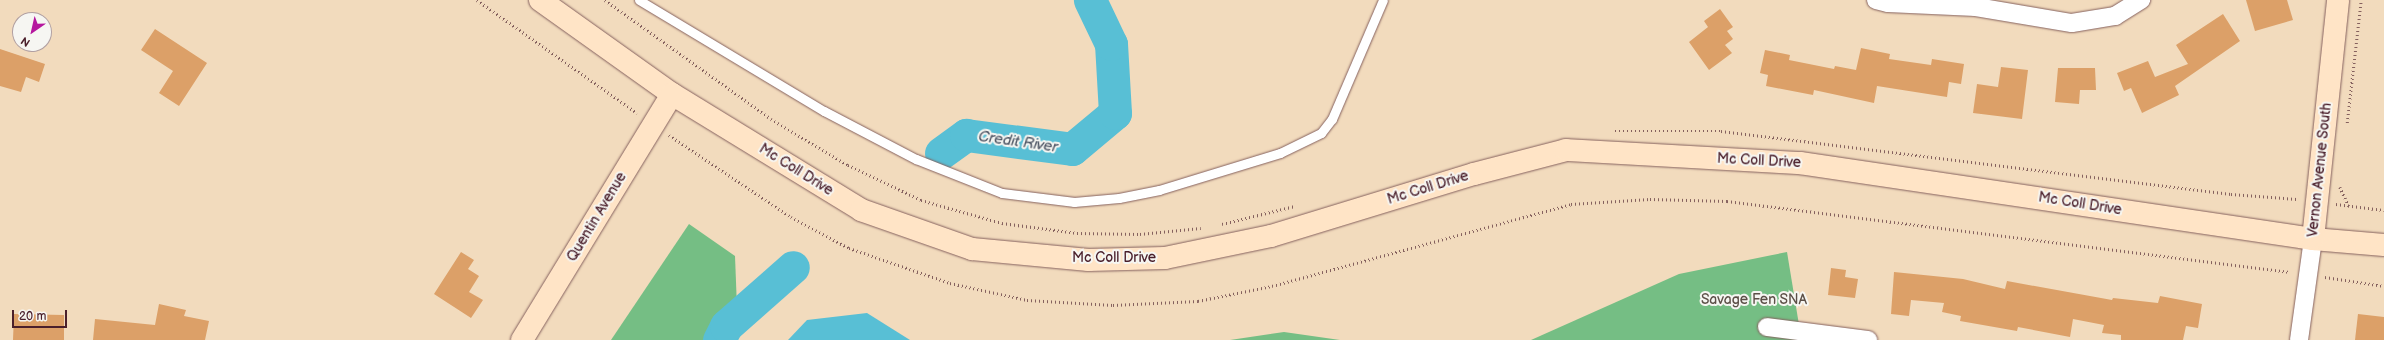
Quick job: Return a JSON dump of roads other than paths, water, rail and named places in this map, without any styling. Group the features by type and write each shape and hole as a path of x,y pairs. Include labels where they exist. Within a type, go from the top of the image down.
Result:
{"main road":[{"name":"Mc Coll Drive","path":"540,0 672,94 862,210 972,249 1088,260 1165,258 1271,236 1474,174 1566,150 1800,163 2313,239 2384,245"},
{"name":"Vernon Avenue South","path":"2313,239 2338,0"},
{"name":"Quentin Avenue","path":"522,340 672,94"}],"street":[{"path":"1876,0 1888,3 1976,6 2072,23 2115,16 2141,0"},
{"name":"Vernon Avenue South","path":"2299,340 2313,239"},
{"path":"1767,327 1868,340"}],"lane":[{"path":"639,0 824,111 916,159 1002,193 1074,202 1119,198 1159,190 1280,153 1321,133 1332,119 1383,0"}],"water":[{"path":"867,313 910,340 788,340 807,320"}],"waterway":[{"name":"Credit River","path":"941,153 966,135 1072,149 1115,113 1111,44 1090,0"},
{"name":"Credit River","path":"719,340 726,326 793,267"}],"park label":[{"name":"Savage Fen SNA","path":"1754,300"}]}
